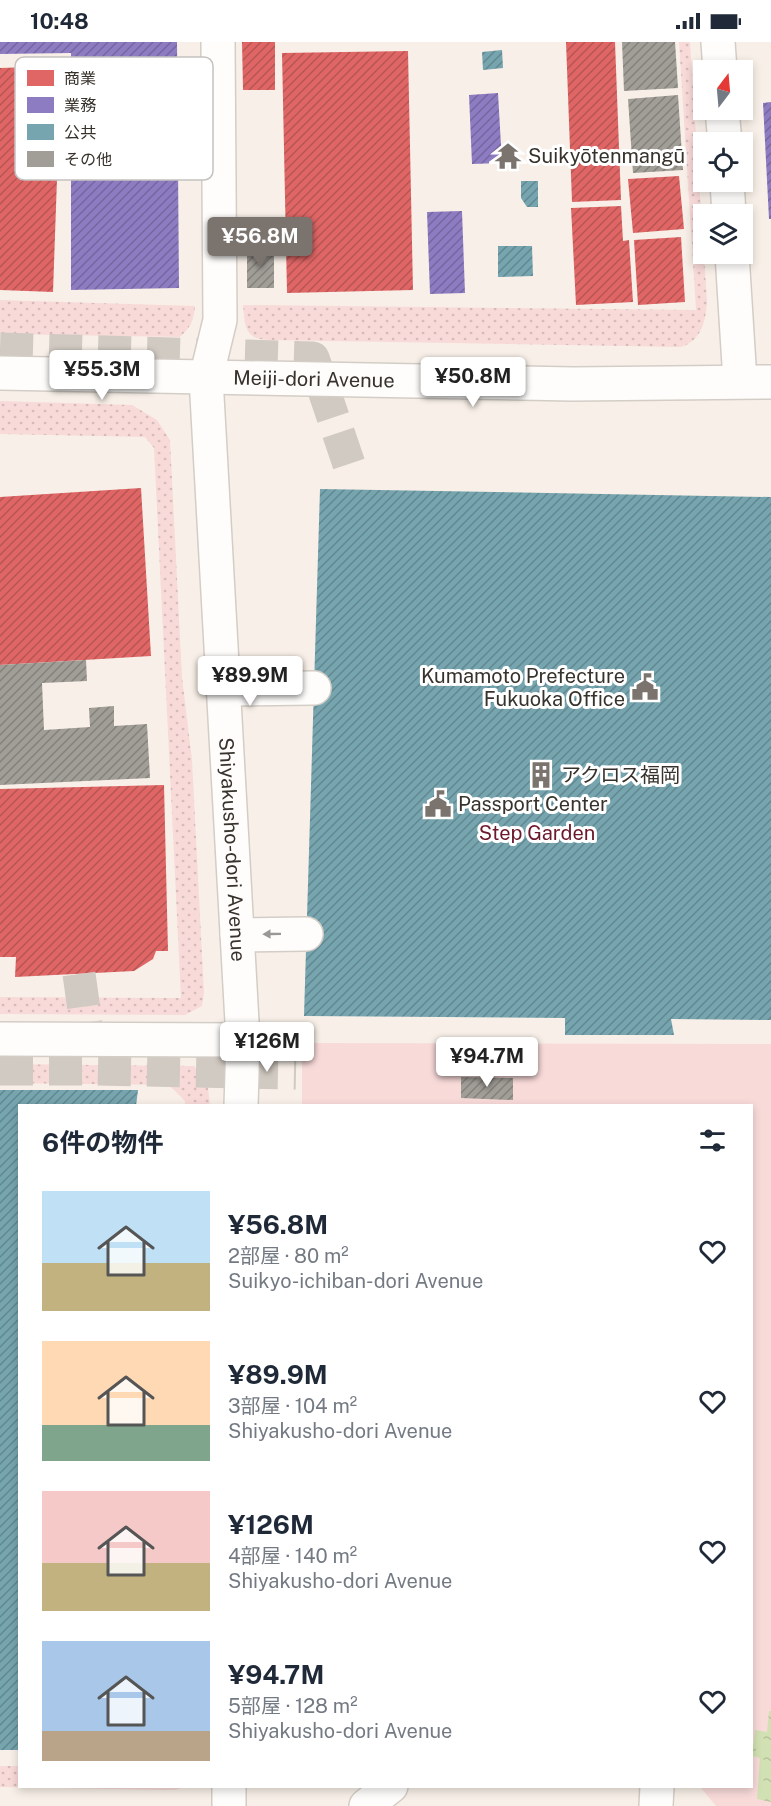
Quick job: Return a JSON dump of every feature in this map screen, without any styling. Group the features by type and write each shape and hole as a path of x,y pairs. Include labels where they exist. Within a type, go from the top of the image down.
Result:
{"street":[{"name":"Shiyakusho-dori Avenue","path":"218,42 220,320 206,378 243,1040 241,1104"},
{"path":"718,42 719,60"},
{"path":"734,264 756,382"},
{"name":"Meiji-dori Avenue","path":"0,373 573,384 756,382"},
{"path":"223,689 314,688"},
{"path":"237,935 306,934"},
{"path":"0,1039 243,1040"},
{"path":"229,1788 229,1806"},
{"path":"366,1806 388,1788"},
{"path":"656,1806 657,1788"}],"shaded area":[{"path":"679,42 690,42 693,120 695,120 696,132 693,132 693,192 700,192 701,204 693,204 693,263"},
{"path":"693,264 705,264 707,301 704,323 693,341 680,347 268,340 254,337 247,330 243,305 696,310"},
{"path":"0,300 195,306 191,323 180,337 0,334"},
{"path":"0,401 132,405 157,420 170,440 182,677 192,760 204,993 202,1006 185,1015 0,1014 0,997 181,998 154,448 145,437 0,434"},
{"path":"302,1043 771,1044 771,1806 716,1806 701,1788 753,1788 753,1104 302,1104"},
{"path":"0,1064 194,1066 207,1079 210,1104 185,1104 185,1101 169,1085 0,1083"},
{"path":"0,1766 18,1766 18,1787 0,1787"},
{"path":"55,1788 181,1788 165,1790"}],"water":[{"path":"769,1711 771,1711 771,1802 757,1799 760,1758 753,1756 755,1730 767,1732"}],"building: 商業":[{"path":"242,42 275,42 275,90 243,90"},
{"path":"566,42 615,42 621,200 572,202"},
{"path":"408,51 413,290 287,293 282,53"},
{"path":"0,68 15,68 15,180 57,180 53,292 0,290"},
{"path":"679,176 684,229 633,233 628,179"},
{"path":"621,206 623,241 629,240 633,302 576,305 571,208"},
{"path":"681,237 685,302 638,305 634,240"},
{"path":"141,488 151,656 0,665 0,497"},
{"path":"164,785 168,951 156,951 153,959 134,971 15,977 16,957 0,957 0,789"}],"building: 業務":[{"path":"0,42 177,42 177,57 71,57 71,53 0,54"},
{"path":"498,93 502,163 472,164 469,95"},
{"path":"771,102 771,219 769,219 763,103"},
{"path":"71,180 178,180 179,288 71,290"},
{"path":"462,211 465,293 430,294 427,212"}],"building: 公共":[{"path":"502,50 503,68 483,70 482,52"},
{"path":"521,181 538,181 538,207 527,207 521,198"},
{"path":"498,246 532,246 533,276 498,277"},
{"name":"Step Garden","path":"320,489 771,497 771,1020 671,1019 674,1035 565,1035 565,1018 304,1016"},
{"path":"0,1090 138,1090 136,1104 18,1104 18,1750 0,1750"}],"building: その他":[{"path":"622,42 675,42 678,88 624,91"},
{"path":"678,95 683,170 633,173 628,99"},
{"path":"247,249 274,249 274,288 247,288"},
{"path":"86,660 87,681 42,683 44,730 90,727 89,708 114,706 114,726 147,724 150,778 0,785 0,665"},
{"path":"461,1077 513,1078 513,1100 461,1098"}],"tunnel":[{"path":"0,349 313,358 353,476"},
{"path":"79,974 92,1067"},
{"path":"0,1069 296,1073"}],"place":[{"name":"Suikyōtenmangū","path":"508,156"},
{"name":"Kumamoto Prefecture Fukuoka Office","path":"645,687"},
{"name":"アクロス福岡","path":"541,775"},
{"name":"Passport Center","path":"438,804"}]}
